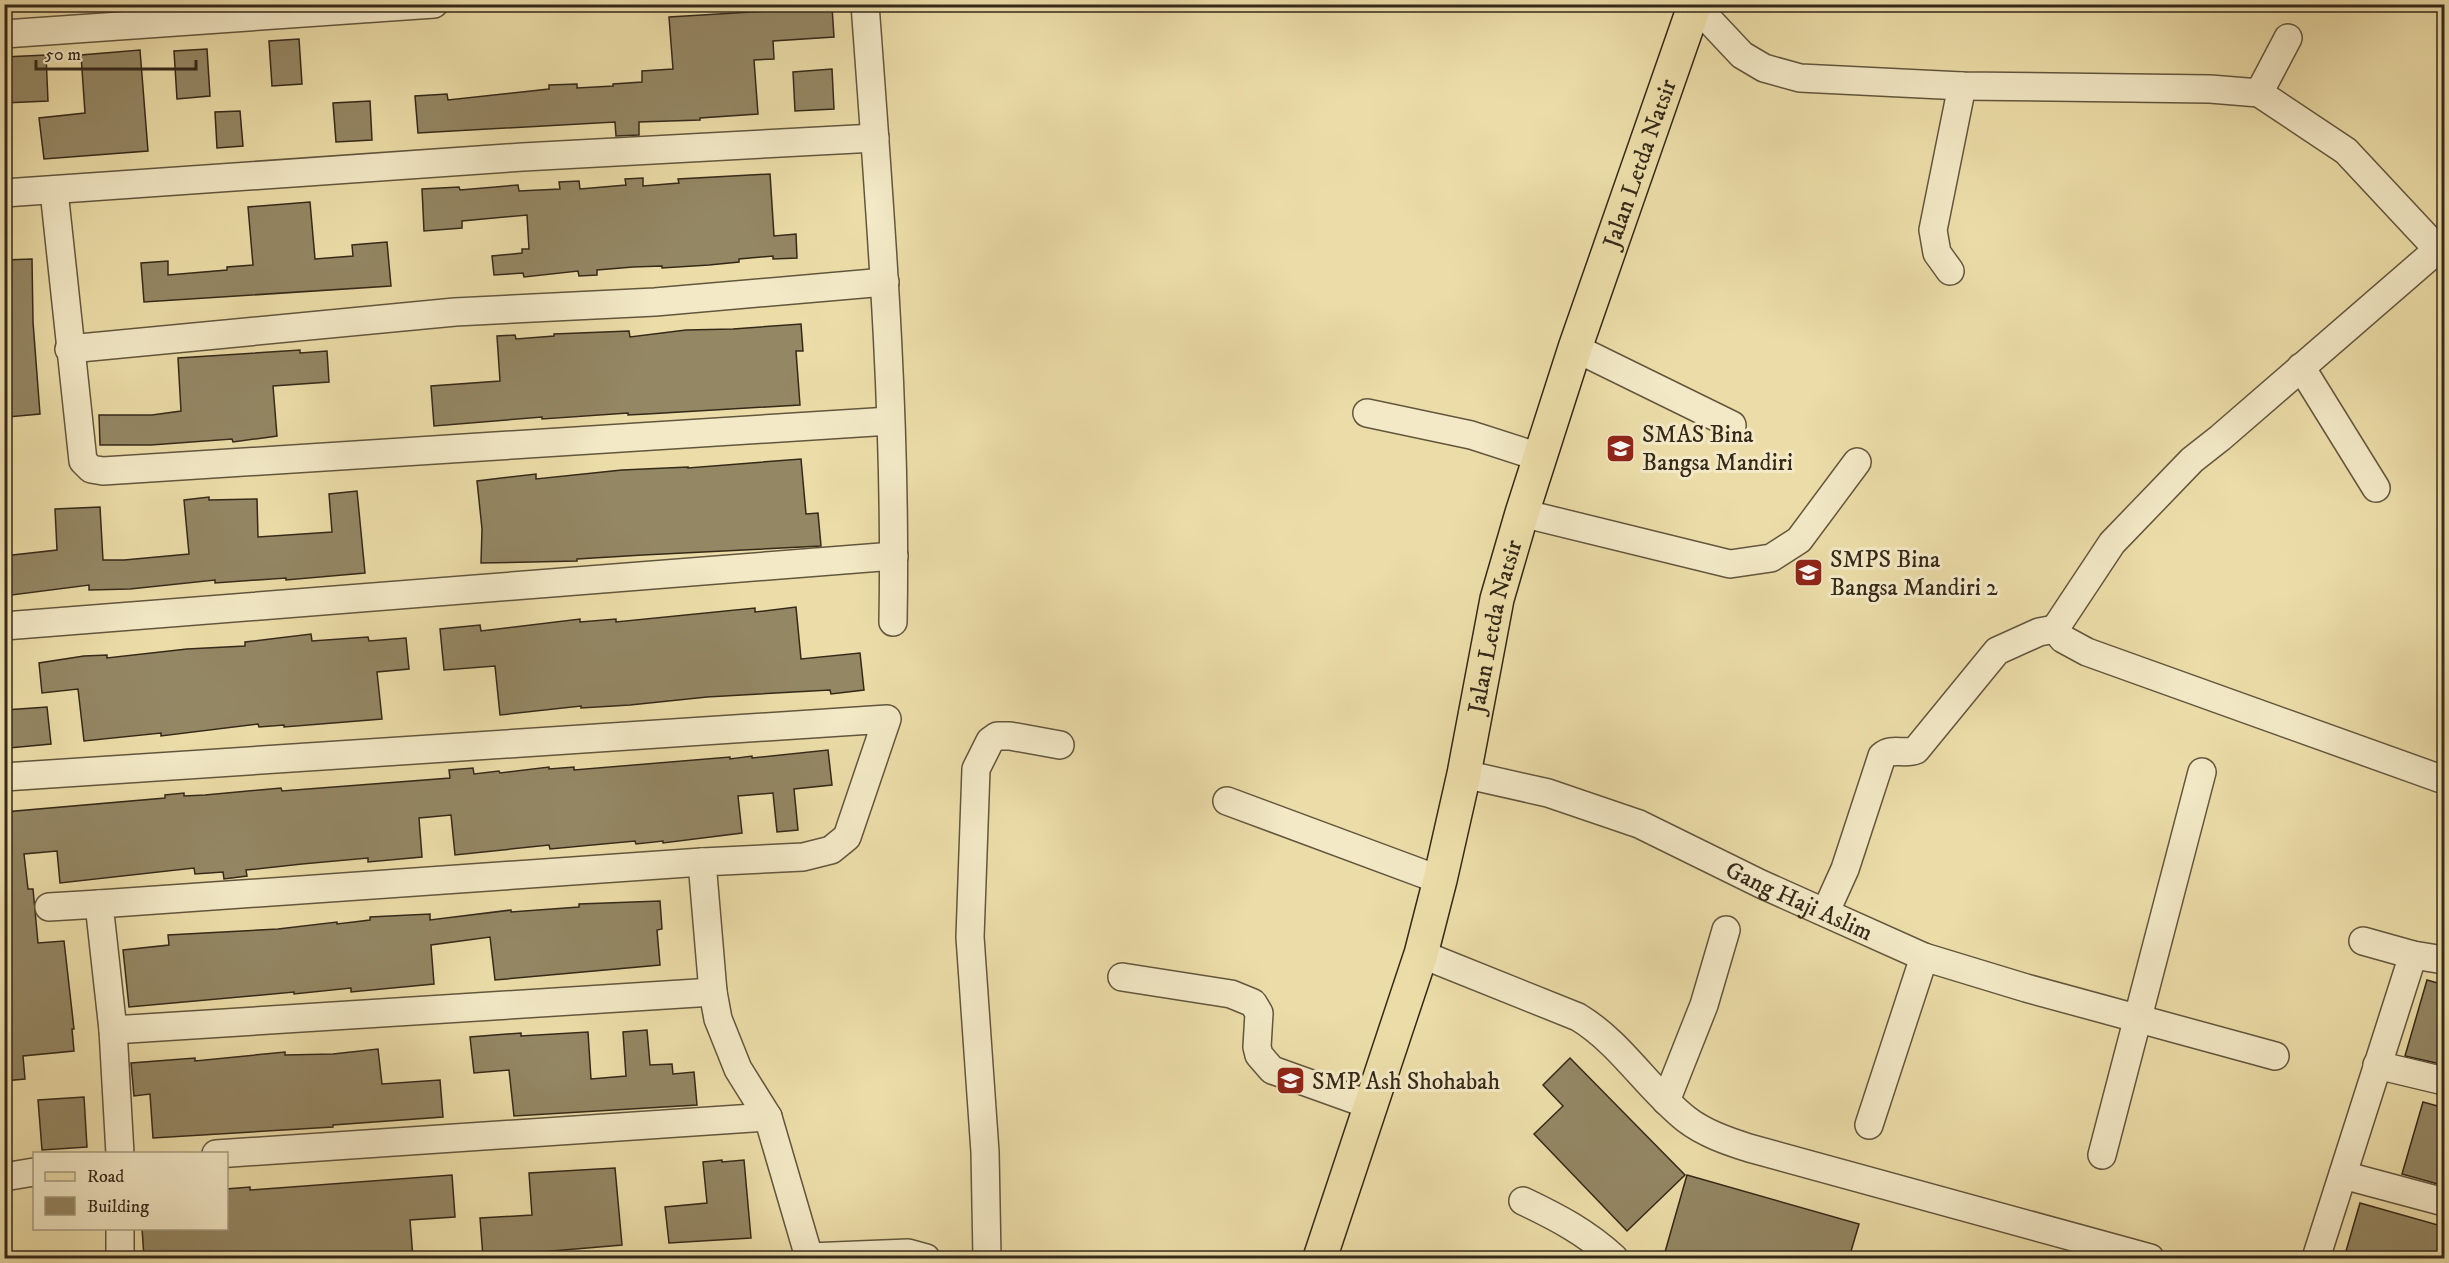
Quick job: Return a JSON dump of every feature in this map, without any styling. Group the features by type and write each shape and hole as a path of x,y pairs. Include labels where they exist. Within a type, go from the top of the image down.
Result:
{"main road":[{"name":"Jalan Letda Natsir","path":"1320,1258 1421,954 1464,774 1497,599 1522,513 1575,348 1695,5"}],"street":[{"path":"4,34 434,4"},
{"path":"865,4 885,282 894,556 893,622"},
{"path":"1695,5 1742,55 1764,68 1800,78 1962,86 2210,89 2259,93 2346,151 2442,250 2192,460 2112,543 2055,628 2039,632 1997,651 1916,750 1891,751 1882,756 1845,869 1826,911"},
{"path":"2259,93 2288,38"},
{"path":"1950,271 1937,253 1934,230 1962,86"},
{"path":"4,193 523,157 875,138"},
{"path":"54,191 69,349 83,461 91,469 103,471 890,421"},
{"path":"69,349 455,312 655,302 885,282"},
{"path":"1575,348 1731,425"},
{"path":"2301,367 2376,488"},
{"path":"1367,413 1472,435 1539,457"},
{"path":"1522,513 1730,564 1771,558 1799,540 1857,462"},
{"path":"4,626 894,556"},
{"path":"2055,628 2063,639 2086,652 2445,780"},
{"path":"4,777 887,719 847,837 831,850 803,857 49,907"},
{"path":"987,1258 985,1152 970,937 976,770 990,741 997,736 1010,736 1059,746"},
{"path":"2103,1155 2202,772"},
{"name":"Gang Haji Aslim","path":"1464,774 1548,792 1639,824 1761,884 1826,911 1924,957 2026,988 2275,1056"},
{"path":"1227,801 1440,880"},
{"path":"702,862 713,992 718,1019 738,1069 768,1117 798,1258 908,1253 926,1258"},
{"path":"99,904 113,1030 120,1152"},
{"path":"1666,1101 1704,1005 1726,930"},
{"path":"2363,941 2413,955 2445,960"},
{"path":"1421,954 1578,1017 1598,1029 1666,1101 1687,1120 1707,1131 1749,1148 2150,1258"},
{"path":"2316,1258 2413,955"},
{"path":"1869,1125 1924,957"},
{"path":"1122,977 1231,994 1253,1003 1259,1013 1257,1047 1259,1055 1272,1070 1370,1105"},
{"path":"113,1030 713,992"},
{"path":"2377,1065 2445,1081"},
{"path":"228,1153 768,1117"},
{"path":"4,1177 33,1172"},
{"path":"2343,1175 2445,1202"},
{"path":"1523,1201 1567,1222 1599,1244 1614,1258"},
{"path":"120,1230 120,1258"}],"building":[{"path":"832,7 834,37 773,41 774,59 754,60 758,114 700,118 700,120 639,122 639,135 616,136 615,122 418,133 415,96 447,94 448,100 549,89 549,85 577,84 577,88 613,86 613,84 642,82 642,71 673,69 669,17"},
{"path":"299,39 302,84 272,86 269,41"},
{"path":"207,49 210,96 177,99 174,51"},
{"path":"140,50 148,151 44,159 39,118 85,113 81,55"},
{"path":"46,55 48,101 4,103 4,57"},
{"path":"832,69 834,109 795,111 793,72"},
{"path":"370,101 372,140 336,142 333,103"},
{"path":"240,111 243,146 217,148 215,112"},
{"path":"770,174 774,236 796,234 797,258 773,259 773,256 709,265 597,270 597,275 579,276 578,271 524,277 523,273 494,275 492,256 522,253 522,249 529,249 527,215 462,221 462,228 424,231 422,189 459,187 460,190 518,185 519,191 560,189 559,182 579,181 580,189 626,185 625,179 643,178 643,186 679,183 678,179"},
{"path":"310,202 315,259 353,256 352,245 387,242 391,286 144,302 141,263 168,261 168,275 227,270 227,267 253,265 248,207"},
{"path":"32,259 33,322 40,414 8,417 4,349 4,260"},
{"path":"801,324 803,351 796,351 800,405 542,419 542,417 434,426 431,386 500,381 497,336 515,335 516,339 554,336 554,334 629,331 630,337 686,330"},
{"path":"300,350 300,353 327,351 329,382 273,386 277,436 233,442 232,439 151,445 100,445 99,415 152,415 181,411 178,358"},
{"path":"801,459 806,514 818,513 821,546 577,559 577,561 481,563 482,529 477,481 536,474 536,479 622,470 688,468"},
{"path":"357,491 365,573 286,580 286,578 215,583 215,580 130,589 89,590 89,585 4,596 4,556 57,550 55,509 100,507 103,560 124,560 189,554 184,500 209,497 209,500 257,499 258,537 332,532 329,494"},
{"path":"796,607 801,659 860,653 864,690 831,694 830,690 707,697 630,705 581,708 581,706 500,715 495,666 444,670 440,629 480,625 481,631 580,619 580,622 616,619 616,622 755,608 755,612"},
{"path":"311,634 312,641 368,637 369,641 406,638 409,669 377,672 382,719 284,727 284,725 259,727 258,724 161,736 161,733 84,741 78,689 42,693 39,663 84,656 107,655 107,658 187,649 245,646 245,642"},
{"path":"47,707 51,744 9,748 5,710"},
{"path":"828,750 832,785 794,789 798,830 777,832 773,793 738,796 742,833 663,843 663,841 636,844 635,841 550,849 549,845 455,855 451,815 419,818 422,857 368,862 368,858 246,870 247,876 224,879 223,872 195,874 194,868 60,883 57,851 24,854 28,889 33,889 38,943 64,941 74,1029 72,1029 74,1051 23,1056 25,1079 4,1081 4,812 165,798 165,795 184,793 184,796 205,795 281,788 282,791 450,778 449,770 473,768 474,774 549,767 549,769 574,767 574,770 730,757 730,759 752,756 752,758"},
{"path":"660,901 662,929 657,930 660,965 495,980 490,937 431,945 434,984 351,992 351,988 294,994 294,992 129,1007 123,950 169,945 168,935 278,929 337,922 337,924 370,920 370,917 430,914 430,920 511,910 511,912 579,907 579,904"},
{"path":"2427,980 2445,985 2445,1065 2405,1056"},
{"path":"647,1030 650,1065 672,1064 673,1074 694,1072 697,1105 514,1116 509,1070 474,1073 470,1037 521,1033 521,1036 588,1032 591,1079 626,1076 623,1032"},
{"path":"378,1049 382,1084 440,1080 443,1117 333,1125 333,1127 153,1138 150,1094 134,1096 131,1063 195,1058 195,1061 285,1052 285,1055 333,1054"},
{"path":"1570,1058 1685,1175 1627,1231 1534,1134 1563,1106 1543,1085"},
{"path":"84,1097 87,1147 42,1150 38,1100"},
{"path":"2423,1102 2445,1108 2445,1186 2402,1174"},
{"path":"722,1160 722,1162 744,1160 751,1238 669,1243 665,1207 707,1203 703,1162"},
{"path":"615,1168 622,1245 483,1257 480,1218 532,1215 529,1173"},
{"path":"452,1175 455,1217 410,1220 413,1258 144,1258 142,1230 228,1230 228,1189 250,1187 250,1190"},
{"path":"1687,1175 1859,1224 1849,1258 1687,1258 1665,1252"},
{"path":"2360,1203 2445,1227 2445,1258 2344,1258"}],"place":[{"name":"SMAS Bina Bangsa Mandiri","path":"1621,448"},
{"name":"SMPS Bina Bangsa Mandiri 2","path":"1809,573"},
{"name":"SMP Ash Shohabah","path":"1291,1081"}]}
